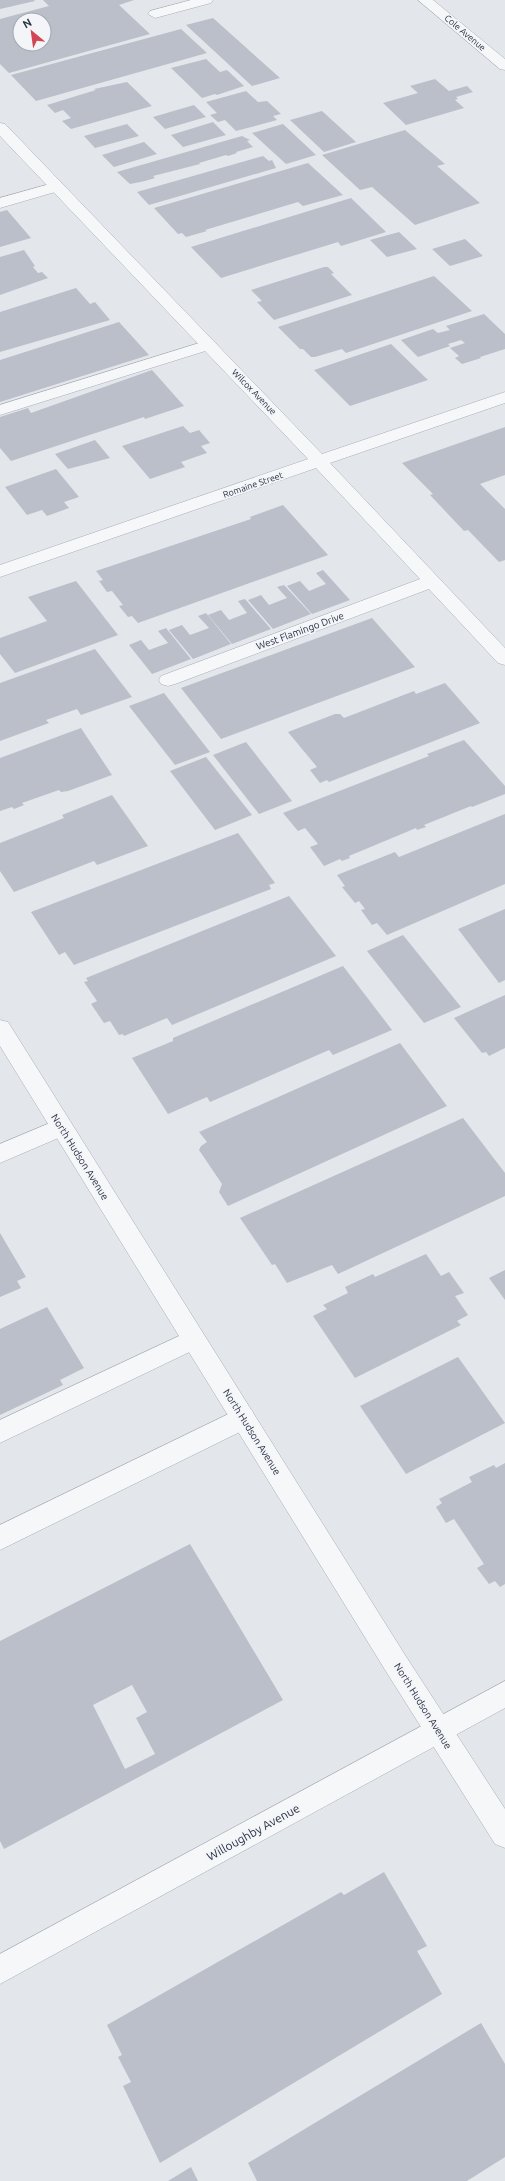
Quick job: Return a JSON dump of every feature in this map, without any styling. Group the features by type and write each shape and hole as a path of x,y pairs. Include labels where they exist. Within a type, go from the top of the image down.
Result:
{"street":[{"path":"155,14 206,0"},
{"name":"Cole Avenue","path":"426,0 505,66"},
{"name":"Wilcox Avenue","path":"0,127 209,345 505,659"},
{"path":"0,203 57,187"},
{"path":"0,410 209,345"},
{"name":"Romaine Street","path":"0,571 320,462 505,396"},
{"name":"West Flamingo Drive","path":"168,680 432,581"},
{"name":"North Hudson Avenue","path":"0,1028 438,1730 505,1834"},
{"path":"0,1154 62,1127"},
{"path":"0,1432 194,1339"},
{"path":"0,1538 243,1418"},
{"name":"Willoughby Avenue","path":"0,1970 505,1694"}],"building":[{"path":"0,0 34,0 35,1 0,9"},
{"path":"43,0 134,0 119,5 150,34 9,73 0,64 0,19 12,16 12,52 52,52 52,12 26,12 49,6"},
{"path":"213,18 280,78 252,86 186,25"},
{"path":"181,29 207,53 36,101 11,75"},
{"path":"206,59 220,72 227,70 244,86 217,95 215,94 202,98 171,68"},
{"path":"435,79 449,91 467,86 473,92 456,97 458,99 455,100 464,108 406,125 383,103 418,93 410,86"},
{"path":"127,82 152,106 71,129 62,121 71,118 63,110 55,113 47,105 96,90 94,89"},
{"path":"246,91 258,102 267,101 281,114 273,116 277,120 236,131 225,120 218,122 210,115 217,113 206,102"},
{"path":"194,105 206,117 165,129 153,117"},
{"path":"322,111 356,142 324,152 290,120"},
{"path":"213,122 226,135 183,147 171,135"},
{"path":"127,124 139,136 95,148 84,136"},
{"path":"283,124 316,155 286,164 252,133"},
{"path":"405,130 445,164 437,166 480,203 415,225 372,187 360,190 322,155"},
{"path":"242,136 250,140 247,141 253,147 228,156 226,155 199,163 200,164 153,176 155,178 145,181 130,184 117,172"},
{"path":"144,142 157,154 114,167 102,155"},
{"path":"263,156 269,161 272,160 276,168 149,205 137,192"},
{"path":"308,163 343,195 303,206 298,202 186,237 182,233 178,234 154,208"},
{"path":"351,198 386,232 341,246 338,242 221,278 191,247"},
{"path":"7,210 31,238 0,247 0,212"},
{"path":"399,232 417,249 387,257 370,240"},
{"path":"465,239 483,256 450,266 432,249"},
{"path":"24,250 38,273 42,272 48,278 0,295 0,257"},
{"path":"328,267 334,273 331,274 352,295 274,320 257,302 262,301 251,290"},
{"path":"434,276 472,311 346,353 342,349 315,357 311,357 303,349 300,349 278,327"},
{"path":"76,288 90,304 95,302 110,320 0,352 0,312"},
{"path":"484,314 505,334 505,349 462,364 455,358 459,356 450,348 465,343 461,340 448,344 450,346 418,357 401,340 433,329 438,333 450,330 446,326"},
{"path":"119,322 149,355 0,402 0,360"},
{"path":"391,344 428,380 350,406 314,370"},
{"path":"152,370 184,406 145,419 144,417 11,461 0,448 0,417 28,408 31,413"},
{"path":"183,426 190,433 199,430 210,443 201,446 207,453 181,462 185,467 150,479 122,446"},
{"path":"505,427 505,475 480,484 505,509 505,560 499,562 468,530 464,531 430,495 433,494 402,463"},
{"path":"95,440 110,458 68,469 55,454"},
{"path":"56,469 79,497 64,502 69,508 47,516 42,510 27,515 5,487"},
{"path":"283,505 328,555 138,623 132,616 128,617 119,606 123,605 112,591 107,592 99,581 103,580 96,571 251,519 250,517"},
{"path":"323,570 350,600 312,614 287,586 300,581 309,591 326,584 316,573"},
{"path":"76,581 118,635 15,673 0,654 0,638 47,621 28,597"},
{"path":"284,585 311,614 273,629 248,600 261,595 269,605 287,598 277,587"},
{"path":"245,599 271,629 232,644 208,615 221,610 229,620 247,613 238,601"},
{"path":"206,613 231,644 193,659 169,630 182,625 190,635 209,628 198,616"},
{"path":"372,618 415,667 221,739 181,688"},
{"path":"166,628 191,659 152,674 129,645 141,640 149,650 168,643 158,631"},
{"path":"95,649 132,697 81,715 77,709 46,720 49,723 0,741 0,683"},
{"path":"445,683 480,723 329,782 327,780 320,783 310,770 317,767 288,732 335,714 340,714 344,718 414,691 416,694"},
{"path":"164,693 210,752 175,765 129,706"},
{"path":"81,728 112,775 68,791 61,792 59,790 22,803 24,805 14,809 12,807 0,811 0,758"},
{"path":"464,740 505,786 505,794 424,825 426,827 417,830 416,828 349,856 350,858 342,861 340,859 324,866 310,847 318,844 305,828 298,831 283,813 429,756 427,754"},
{"path":"246,742 292,801 259,814 213,755"},
{"path":"206,757 252,815 215,830 170,771"},
{"path":"112,795 148,846 97,865 94,861 14,892 0,871 0,843 64,818 62,815"},
{"path":"505,814 505,884 387,935 377,923 372,925 361,910 365,909 359,901 355,903 342,887 345,886 337,875 395,852 399,857"},
{"path":"238,833 275,883 269,885 271,889 74,965 65,952 59,955 31,912"},
{"path":"289,896 336,956 172,1025 167,1018 124,1036 123,1034 119,1035 110,1021 104,1023 91,1004 97,1001 84,982 88,981 86,978"},
{"path":"505,909 505,980 499,983 458,929"},
{"path":"403,935 461,1007 424,1023 367,951"},
{"path":"343,966 392,1030 333,1055 329,1050 210,1102 207,1097 168,1114 132,1058 173,1041 173,1038"},
{"path":"505,995 505,1048 489,1056 486,1052 482,1053 454,1018"},
{"path":"400,1043 447,1106 228,1206 219,1192 222,1184 199,1150 201,1146 207,1142 199,1132"},
{"path":"463,1118 505,1173 505,1196 338,1274 332,1265 287,1283 275,1264 272,1265 240,1218"},
{"path":"0,1233 26,1277 17,1281 21,1288 0,1297"},
{"path":"426,1254 441,1276 449,1272 464,1293 455,1296 468,1315 457,1321 461,1325 355,1378 313,1316 327,1309 323,1305 348,1293 345,1287 373,1274 375,1277"},
{"path":"505,1270 505,1300 489,1278"},
{"path":"47,1307 84,1368 60,1380 63,1385 0,1415 0,1329"},
{"path":"458,1357 505,1423 406,1474 360,1406"},
{"path":"505,1463 505,1584 500,1587 495,1581 489,1584 477,1568 484,1564 454,1519 446,1523 436,1507 442,1503 439,1499 472,1482 469,1477 494,1465 496,1468"},
{"path":"190,1544 283,1700 4,1849 0,1841 0,1641","holes":["132,1685 147,1712 136,1718 155,1754 125,1769 93,1705"]},
{"path":"384,1872 427,1946 417,1951 442,1994 160,2163 123,2086 131,2082 118,2057 122,2055 107,2025 341,1892 344,1895"},
{"path":"481,2023 505,2064 505,2157 467,2181 257,2181 248,2163"},
{"path":"191,2167 198,2181 168,2181"}]}
